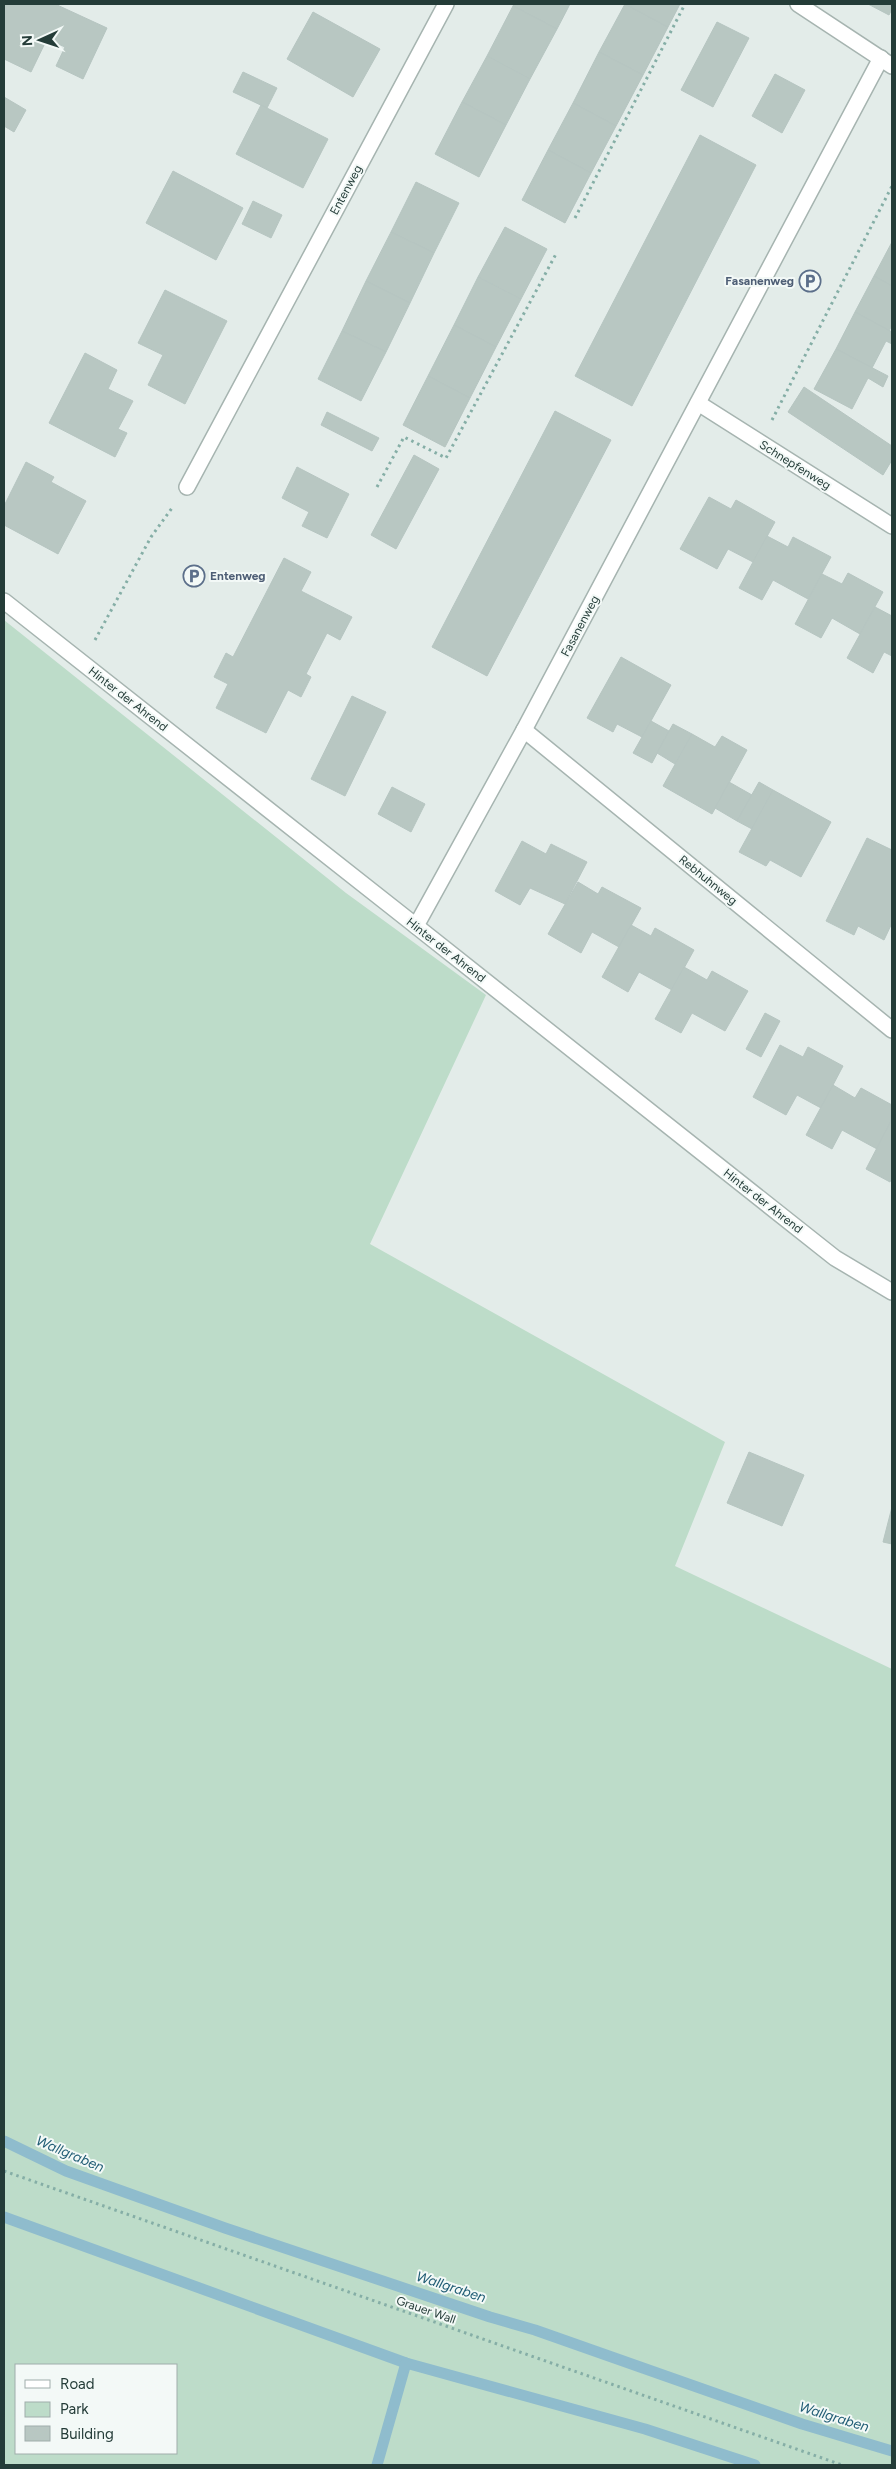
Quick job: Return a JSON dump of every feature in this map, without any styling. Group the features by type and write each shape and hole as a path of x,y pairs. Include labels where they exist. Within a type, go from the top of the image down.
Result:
{"street":[{"name":"Entenweg","path":"187,487 446,4"},
{"path":"798,4 887,62"},
{"name":"Fasanenweg","path":"416,926 524,730 698,403 887,62"},
{"name":"Schnepfenweg","path":"698,403 892,526"},
{"name":"Hinter der Ahrend","path":"4,601 835,1258 892,1292"},
{"name":"Rebhuhnweg","path":"524,730 892,1030"}],"path":[{"path":"575,218 685,4"},
{"path":"761,443 892,186"},
{"path":"377,488 404,437 446,458 556,254"},
{"path":"82,663 151,537 187,487"},
{"name":"Grauer Wall","path":"4,2171 842,2465"}],"green space":[{"path":"4,620 346,893 486,995 370,1244 725,1442 675,1566 892,1669 892,2465 4,2465"}],"building":[{"path":"4,4 55,4 107,28 83,79 56,66 65,47 47,39 31,72 4,59"},
{"path":"514,4 570,4 557,29 513,6"},
{"path":"625,4 668,27 643,75 599,52"},
{"path":"625,4 680,4 668,27"},
{"path":"868,4 892,4 892,9 889,15"},
{"path":"513,6 557,29 530,79 487,56"},
{"path":"313,12 380,49 353,97 287,59"},
{"path":"717,22 749,38 713,107 681,90"},
{"path":"599,52 643,75 616,126 573,103"},
{"path":"487,56 530,79 506,125 462,102"},
{"path":"243,72 277,88 267,108 233,92"},
{"path":"775,74 805,90 782,133 752,116"},
{"path":"4,97 26,110 14,132 4,126"},
{"path":"462,102 506,125 479,177 435,154"},
{"path":"573,103 616,126 591,173 548,150"},
{"path":"261,105 328,139 303,188 236,154"},
{"path":"700,135 756,165 632,406 575,376"},
{"path":"548,150 591,173 565,223 522,200"},
{"path":"173,171 243,208 216,260 146,223"},
{"path":"416,182 459,203 434,253 391,232"},
{"path":"253,201 282,215 271,238 242,224"},
{"path":"505,227 547,249 521,299 478,277"},
{"path":"391,232 434,253 410,303 366,281"},
{"path":"892,242 892,286 874,276"},
{"path":"874,276 892,286 892,325 889,331 855,312"},
{"path":"478,277 521,299 496,347 454,325"},
{"path":"366,281 410,303 386,352 342,331"},
{"path":"165,290 227,321 185,404 148,385 163,355 138,343"},
{"path":"855,312 892,332 892,344 886,341 872,368 836,349"},
{"path":"454,325 496,347 470,398 428,376"},
{"path":"342,331 386,352 361,401 318,379"},
{"path":"836,349 888,376 883,387 868,378 852,409 814,389"},
{"path":"85,353 117,370 108,389 133,401 118,429 127,433 115,457 49,423"},
{"path":"428,376 470,398 445,447 403,425"},
{"path":"804,387 892,446 892,460 883,475 788,412"},
{"path":"555,411 611,440 487,676 432,647"},
{"path":"327,412 379,438 372,451 321,425"},
{"path":"414,455 439,469 396,549 371,535"},
{"path":"26,462 54,477 51,482 86,501 58,554 4,525 4,506"},
{"path":"297,467 349,494 327,538 302,526 309,512 282,498"},
{"path":"709,497 731,509 736,500 775,522 753,562 728,549 717,569 680,549"},
{"path":"767,536 788,547 793,537 831,557 808,599 773,580 762,600 739,588"},
{"path":"284,558 311,572 301,591 352,617 340,640 327,633 306,674 311,677 301,697 288,690 266,733 216,708 228,684 214,677 226,653 233,657"},
{"path":"848,573 883,592 860,634 832,618 821,638 795,624 822,574 842,584"},
{"path":"875,607 892,616 892,656 884,652 873,673 847,658"},
{"path":"621,657 671,685 642,737 617,724 613,732 587,718"},
{"path":"352,696 386,712 345,796 311,779"},
{"path":"651,721 669,731 652,763 633,753"},
{"path":"673,724 692,734 675,764 657,753"},
{"path":"692,734 715,747 722,736 747,750 712,814 663,786"},
{"path":"729,782 752,795 737,821 715,808"},
{"path":"759,782 773,790 752,829 737,821"},
{"path":"392,787 425,804 411,832 378,814"},
{"path":"773,790 831,822 801,877 770,860 766,866 739,852"},
{"path":"867,838 892,850 892,923 884,940 858,926 854,935 826,921"},
{"path":"522,841 546,854 551,844 587,862 565,904 530,888 520,905 495,891"},
{"path":"578,882 598,894 602,887 641,908 619,947 592,932 581,953 548,934"},
{"path":"631,925 651,936 655,928 694,950 672,990 639,972 628,992 602,977"},
{"path":"684,967 707,980 712,971 748,991 725,1031 692,1013 681,1033 655,1019"},
{"path":"765,1013 780,1021 761,1057 746,1049"},
{"path":"780,1045 803,1057 808,1047 843,1066 821,1108 797,1095 786,1115 753,1097"},
{"path":"833,1085 855,1098 861,1088 892,1105 892,1119 877,1149 842,1130 832,1149 806,1135"},
{"path":"892,1119 892,1177 890,1182 866,1169"},
{"path":"749,1452 804,1475 782,1526 727,1503"},
{"path":"892,1507 892,1544 883,1542"}],"waterway":[{"name":"Wallgraben","path":"4,2141 66,2171 225,2228 490,2317 535,2330 802,2424 892,2451"},
{"path":"4,2217 406,2363 645,2429 755,2465"},
{"path":"377,2465 406,2363"}],"place":[{"name":"Fasanenweg","path":"810,281"},
{"name":"Entenweg","path":"194,576"}]}
